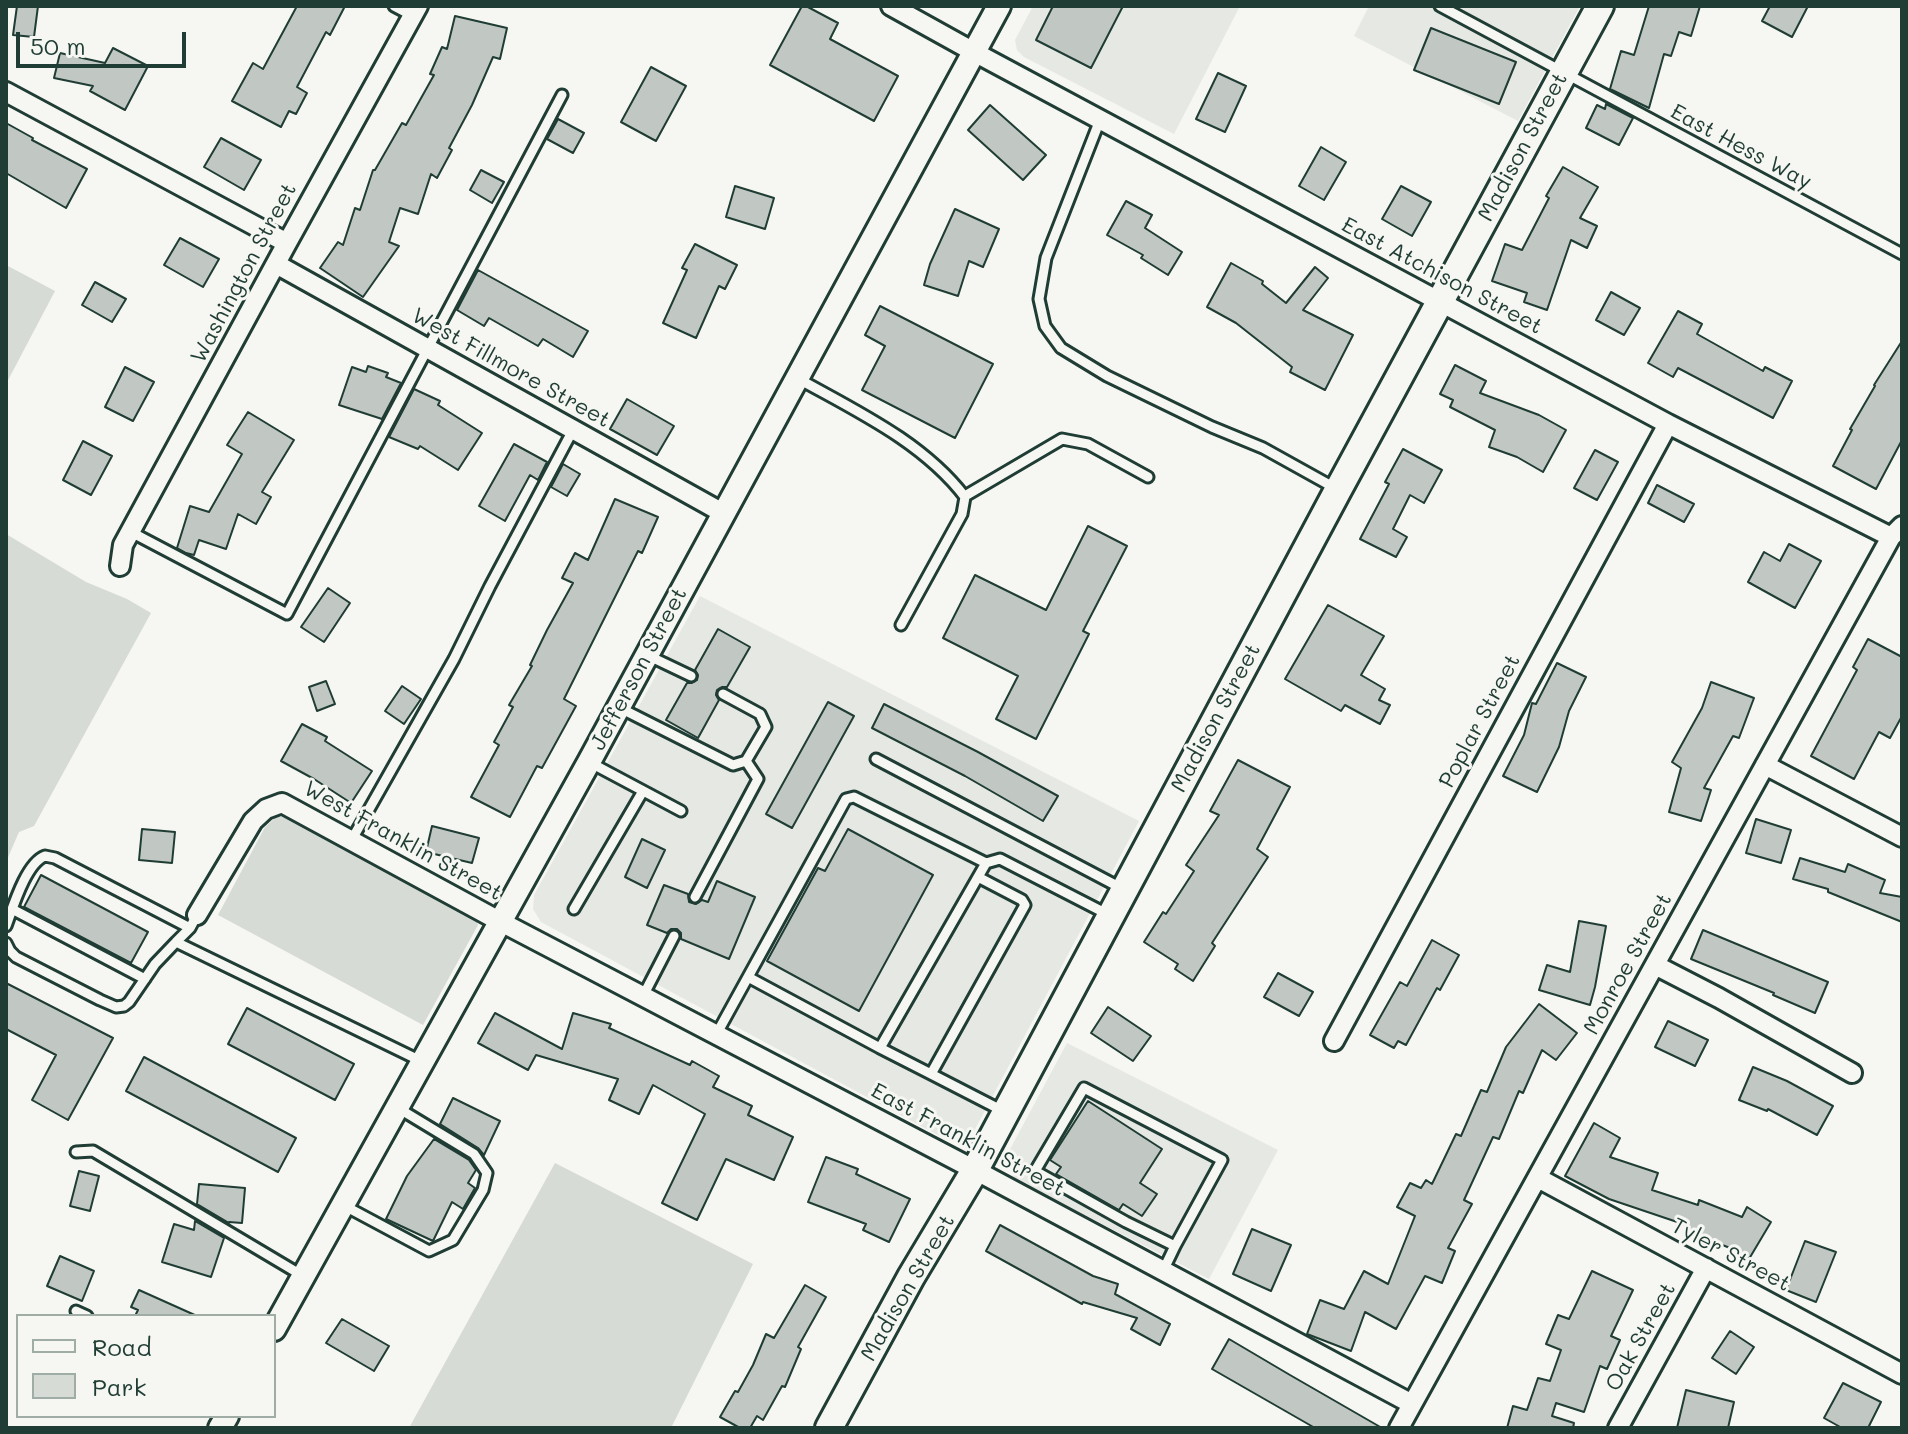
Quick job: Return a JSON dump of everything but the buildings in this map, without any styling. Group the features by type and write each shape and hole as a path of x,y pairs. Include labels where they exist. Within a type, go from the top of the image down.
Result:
{"main road":[{"name":"Madison Street","path":"829,1428 911,1277 975,1170 1600,6"}],"street":[{"name":"East Atchison Street","path":"891,6 1668,424 1896,532"},
{"name":"Jefferson Street","path":"276,1325 589,762 999,6"},
{"name":"Washington Street","path":"120,566 123,545 416,11"},
{"path":"6,92 287,243"},
{"name":"West Fillmore Street","path":"276,264 723,513"},
{"name":"Poplar Street","path":"1334,1041 1668,424"},
{"name":"Monroe Street","path":"1399,1428 1896,532"},
{"path":"1765,765 1902,837"},
{"name":"West Franklin Street","path":"193,922 253,821 266,809 282,803 501,922"},
{"name":"East Franklin Street","path":"501,922 975,1170 1412,1404"},
{"path":"1655,965 1852,1073"},
{"name":"Tyler Street","path":"1538,1178 1902,1374"},
{"name":"Oak Street","path":"1618,1428 1706,1268"}],"lane":[{"path":"394,6 416,11"},
{"name":"East Hess Way","path":"1440,6 1902,254"},
{"path":"131,532 287,614 562,95"},
{"path":"1100,120 1046,258 1039,299 1045,326 1061,348 1107,376 1263,448 1338,490"},
{"path":"797,378 898,436 951,480 965,496"},
{"path":"351,841 454,659 573,430"},
{"path":"965,496 1062,439 1088,444 1148,477"},
{"path":"901,625 962,514 965,496"},
{"path":"646,654 691,676"},
{"path":"618,707 733,765 746,761 766,727 760,714 723,694"},
{"path":"876,759 1124,890"},
{"path":"695,897 758,779 746,761"},
{"path":"589,762 681,811"},
{"path":"574,909 643,791"},
{"path":"716,1035 846,799 854,797 986,863 1000,859 1110,916"},
{"path":"6,926 35,861 45,856 193,922 155,964 129,1002 116,1007 16,957 6,943"},
{"path":"880,1048 986,863"},
{"path":"931,1074 1025,905 1022,900 978,877"},
{"path":"12,909 145,979"},
{"path":"643,996 674,936"},
{"path":"176,942 423,1062"},
{"path":"748,977 1005,1112"},
{"path":"1163,1271 1222,1160 1084,1088 1035,1171 1175,1246"},
{"path":"343,1205 429,1251 453,1240 483,1190 487,1173 474,1154 397,1108"},
{"path":"76,1152 93,1151 303,1276"},
{"path":"76,1311 83,1314"}],"shaded area":[{"path":"1033,6 1240,6 1174,134 1024,57 1017,50 1015,40"},
{"path":"1369,6 1580,6 1518,121 1354,36"},
{"path":"700,596 1139,821 973,1133 961,1140 947,1140 541,922 533,909 534,895"},
{"path":"1067,1043 1278,1150 1209,1279 1015,1179 1007,1166 1008,1153"}],"green space":[{"path":"6,265 55,291 6,384"},
{"path":"6,534 86,582 151,613 34,826 19,832 6,862"},
{"path":"285,816 299,820 474,915 478,925 423,1025 218,915 265,827 275,818"},
{"path":"555,1163 753,1264 671,1428 409,1428"}]}
